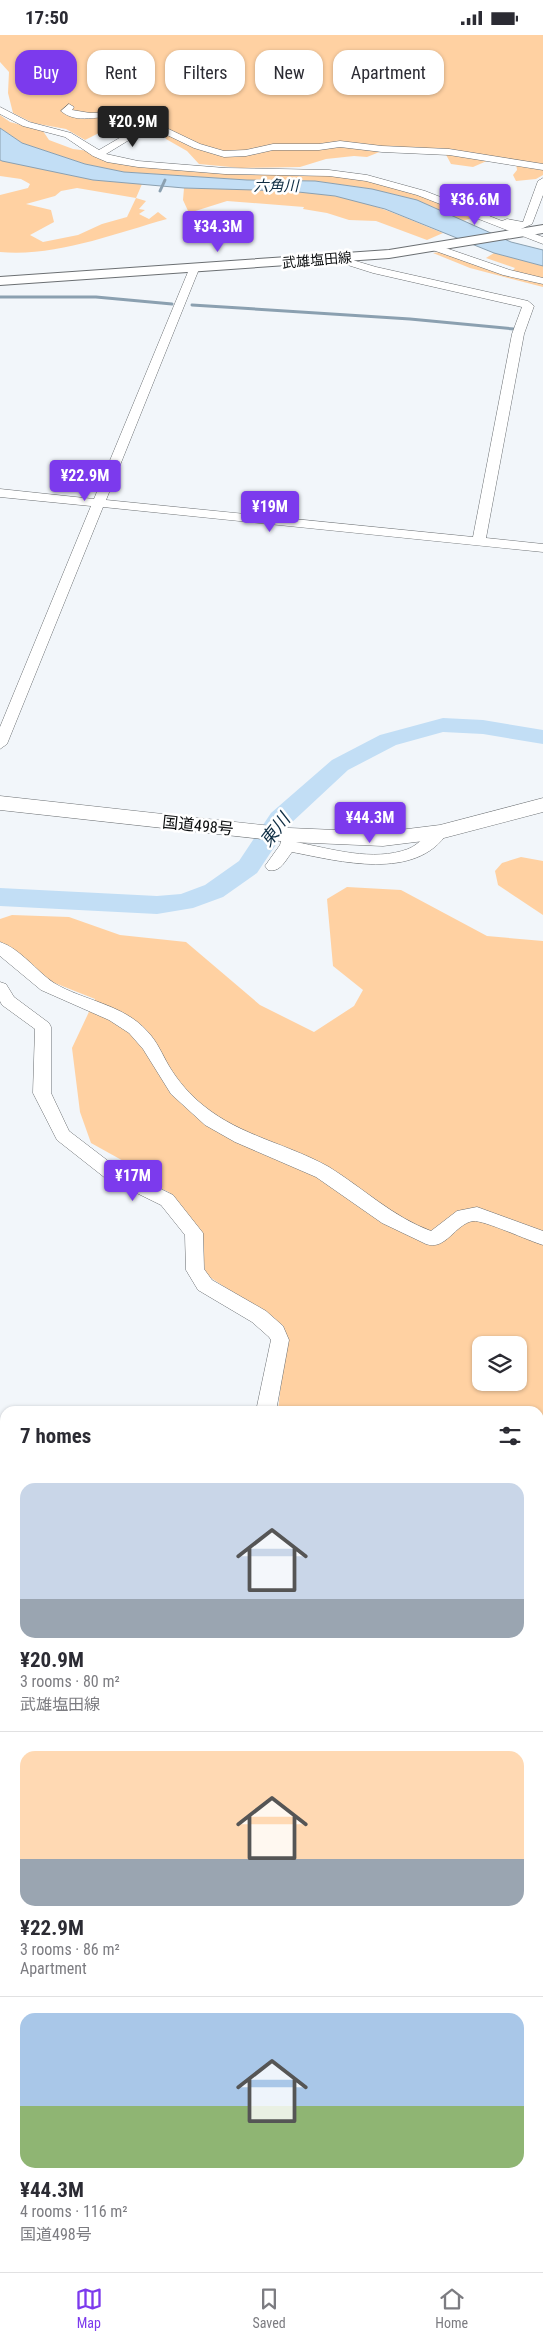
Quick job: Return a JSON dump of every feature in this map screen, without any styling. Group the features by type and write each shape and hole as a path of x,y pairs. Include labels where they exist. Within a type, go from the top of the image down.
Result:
{"highway":[{"name":"国道498号","path":"0,803 252,831 288,841 383,839 440,832 543,805"}],"main road":[{"name":"武雄塩田線","path":"0,281 339,259 436,247 543,229"}],"street":[{"path":"69,107 66,111 74,113 103,116 118,112 130,114 196,146 234,155 273,147 340,145 448,152 543,167"},
{"path":"0,111 26,124 68,135 107,159 138,164 225,171 329,173 367,178 421,193 543,241"},
{"path":"97,153 107,151 131,135 145,129 168,132"},
{"path":"491,219 519,225 527,224 543,181"},
{"path":"436,247 508,273 543,281"},
{"path":"339,259 373,270 524,303 528,306 518,333 479,541"},
{"path":"0,744 194,269"},
{"path":"0,493 543,548"},
{"path":"273,867 288,841"},
{"path":"0,948 38,980 55,991 113,1014 137,1030 158,1058 166,1076 184,1098 198,1111 221,1127 322,1172 401,1225 432,1239 443,1235 461,1217 468,1213 477,1214 543,1238"},
{"path":"0,987 8,1001 44,1027 42,1093 64,1135 110,1173 167,1200 194,1233 195,1270 205,1285 269,1323 279,1334 280,1340 267,1406"}],"shaded area":[{"path":"0,35 543,35 543,175 536,179 516,181 513,175 517,170 516,163 489,160 473,167 451,164 443,149 387,149 367,157 354,156 326,159 300,167 241,168 199,164 187,151 166,139 163,131 134,121 129,123 123,132 105,130 85,140 66,129 33,123 13,113 8,93 9,72 0,62"},
{"path":"0,115 10,122 43,131 49,140 73,149 89,151 97,158 138,166 322,174 361,179 420,194 475,217 463,221 416,200 372,189 315,181 247,180 124,172 85,164 22,143 0,128"},
{"path":"0,160 93,180 142,184 136,198 146,201 139,209 145,210 139,214 149,219 158,212 167,219 63,248 21,253 0,252 0,195 28,188 30,184 21,179 0,176","holes":["77,188 136,198 127,217 102,224 78,235 43,242 30,235 54,222 51,210 26,204 55,196 61,191"]},
{"path":"184,188 278,190 334,196 376,207 443,233 427,240 376,221 349,220 327,213 303,209 304,207 227,201 189,213 183,200"},
{"path":"440,252 509,275 515,268 486,258 494,253 543,266 543,287 470,268 433,253"},
{"path":"521,857 543,861 543,915 498,885 495,871 502,863"},
{"path":"347,887 401,890 487,936 543,941 543,1406 279,1406 286,1335 278,1322 205,1274 202,1232 169,1192 150,1184 154,1178 91,1143 80,1112 72,1048 95,999 52,982 0,942 0,919 12,915 69,917 120,935 186,942 260,1005 314,1032 354,1006 363,990 333,966 327,899"}],"water":[{"name":"六角川","path":"0,128 22,143 85,164 124,172 247,180 315,181 372,189 417,200 511,242 543,250 543,266 494,253 385,209 335,196 289,191 184,188 93,180 2,161 0,160"}],"waterway":[{"path":"160,191 165,180"},
{"path":"0,297 96,297 172,304"},
{"path":"192,305 410,319 514,329"},
{"name":"東川","path":"0,897 157,905 184,902 214,891 248,867 280,819 340,765 388,740 443,725 483,727 543,737"}]}
